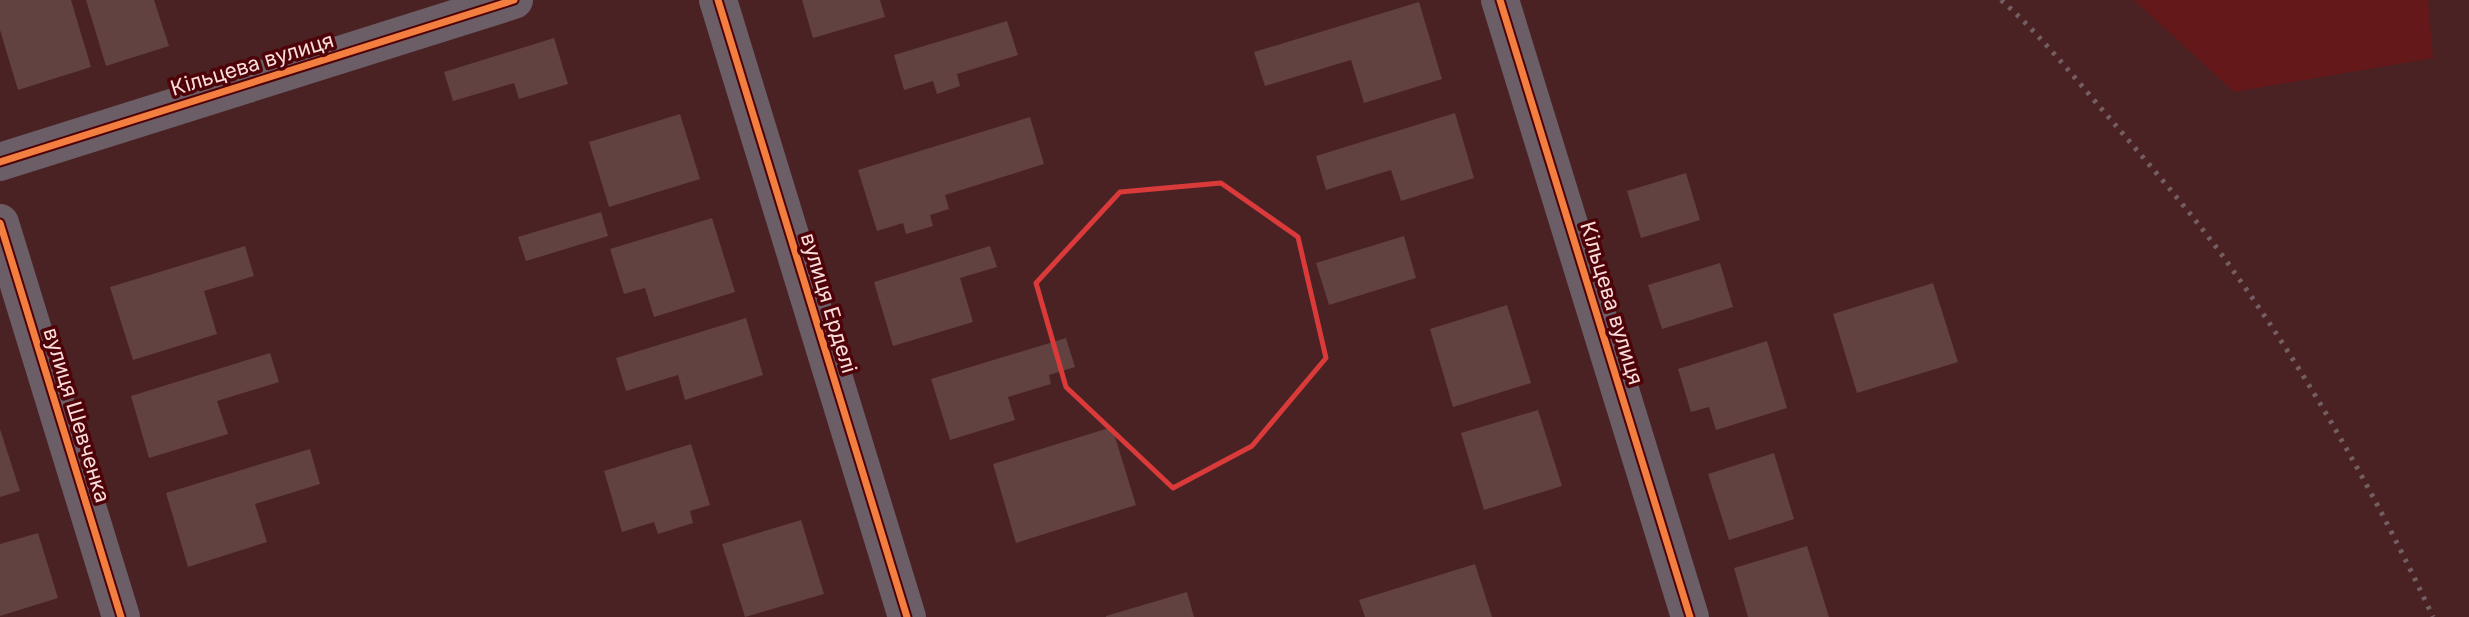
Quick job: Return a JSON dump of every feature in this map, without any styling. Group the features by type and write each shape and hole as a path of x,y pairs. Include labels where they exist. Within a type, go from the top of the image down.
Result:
{"street":[{"name":"Кільцева вулиця","path":"0,162 514,0"},
{"name":"вулиця Ерделі","path":"718,0 907,617"},
{"name":"Кільцева вулиця","path":"1500,0 1690,617"},
{"name":"вулиця Шевченка","path":"0,223 121,617"}],"highlighted area":[{"path":"1221,183 1298,237 1326,358 1252,446 1173,488 1066,387 1036,283 1120,192"}],"shaded area":[{"path":"2134,0 2428,0 2433,58 2234,92"}],"building":[{"path":"0,0 71,0 91,67 18,90 0,30"},
{"path":"86,0 154,0 169,46 106,66"},
{"path":"802,0 880,0 885,17 813,38"},
{"path":"1419,2 1442,79 1364,103 1351,60 1265,86 1254,52"},
{"path":"1007,21 1018,55 957,74 960,86 937,94 933,81 904,90 894,55"},
{"path":"554,38 568,84 519,99 514,83 453,101 444,72"},
{"path":"1455,113 1474,178 1401,201 1391,170 1326,190 1316,156"},
{"path":"680,114 700,179 609,207 589,142"},
{"path":"1030,117 1044,164 945,195 949,209 930,215 933,226 906,234 903,223 877,231 858,170"},
{"path":"1686,173 1700,220 1641,238 1627,191"},
{"path":"601,212 608,236 526,261 518,237"},
{"path":"712,218 735,292 654,317 645,288 624,294 610,249"},
{"path":"1404,236 1416,278 1329,305 1316,263"},
{"path":"245,246 254,276 204,291 217,334 133,360 110,287"},
{"path":"990,246 997,267 960,278 973,322 893,346 874,282"},
{"path":"1720,263 1733,307 1662,329 1648,285"},
{"path":"1933,283 1958,362 1857,393 1833,314"},
{"path":"1507,305 1531,383 1453,407 1430,329"},
{"path":"746,318 763,375 685,400 678,375 626,391 616,358"},
{"path":"1066,338 1075,367 1049,375 1051,384 1008,397 1015,420 950,440 931,379"},
{"path":"1767,341 1787,408 1716,430 1709,407 1691,412 1678,369"},
{"path":"270,353 279,382 217,401 228,434 149,458 131,396"},
{"path":"1538,410 1562,486 1484,510 1461,433"},
{"path":"1112,427 1136,505 1016,543 993,464"},
{"path":"0,429 20,491 0,497"},
{"path":"691,444 710,505 690,511 693,523 658,534 654,522 622,532 604,471"},
{"path":"310,449 320,484 255,504 267,542 188,567 166,493"},
{"path":"1774,453 1794,519 1729,540 1708,474"},
{"path":"801,520 824,594 745,617 722,544"},
{"path":"38,533 58,598 0,616 0,544"},
{"path":"1807,546 1829,617 1748,617 1734,568"},
{"path":"1475,564 1492,617 1365,617 1359,600"},
{"path":"1187,592 1194,617 1106,617 1106,616"}],"railway":[{"path":"2001,0 2031,28 2174,194 2261,310 2315,395 2365,482 2433,617"}],"cycle path":[{"path":"0,162 514,0"},
{"path":"718,0 907,617"},
{"path":"1500,0 1690,617"},
{"path":"0,223 121,617"}]}
